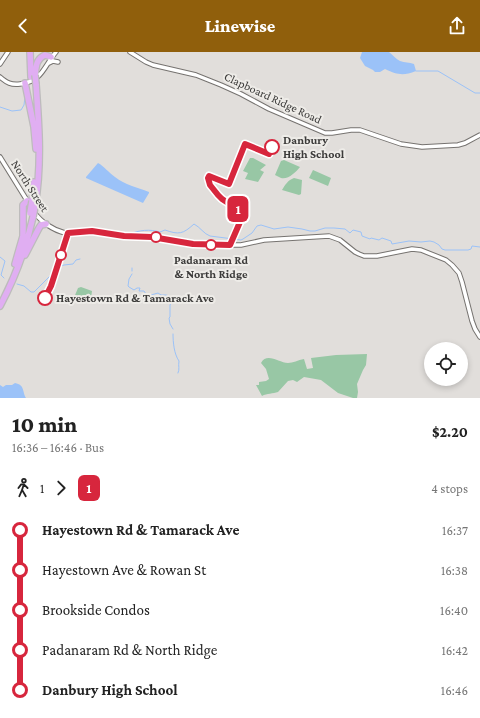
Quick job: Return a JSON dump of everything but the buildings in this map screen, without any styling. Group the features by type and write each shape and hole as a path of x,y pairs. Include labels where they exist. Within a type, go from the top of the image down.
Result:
{"highway":[{"path":"30,52 40,149 39,176 31,203"},
{"path":"33,52 33,76"},
{"path":"47,52 52,57"},
{"path":"33,76 40,58 45,55 52,57"},
{"path":"25,83 34,127 36,149"},
{"path":"10,282 23,253 31,215 36,149 34,85"},
{"path":"10,282 23,233 23,205 31,203"},
{"path":"15,264 31,215"},
{"path":"36,232 40,220"},
{"path":"0,306 5,292 36,232 41,225 46,224"},
{"path":"0,298 5,292"}],"main road":[{"path":"0,64 8,52"},
{"path":"0,77 10,84 30,82 39,77 56,52"},
{"name":"Clapboard Ridge Road","path":"130,52 153,65 214,82 269,109 325,133 332,134 360,130 401,144 422,147 458,145 480,135"},
{"path":"46,66 51,62 58,62"},
{"name":"North Street","path":"0,157 31,203 40,220 62,233 92,231 126,236 152,237 193,244 236,245 271,240 329,236 340,240 354,252 364,256 377,256 417,249 444,258 460,276 472,321 480,337"}],"green space":[{"path":"250,158 253,158 266,165 260,170 264,172 258,182 245,179 248,173 243,171"},
{"path":"284,160 300,167 292,175 286,178 281,178 275,175 281,161"},
{"path":"313,170 331,178 328,186 309,178"},
{"path":"294,178 302,180 301,194 299,195 282,190 288,181"},
{"path":"81,287 92,291 90,298 86,302 73,300 78,288"},
{"path":"367,354 366,365 357,384 357,398 338,393 321,380 304,377 297,382 293,380 288,381 278,392 262,396 256,385 259,385 259,382 269,379 266,369 261,363 266,358 285,363 292,363 304,359 307,369 313,368 311,358 336,355"}],"water":[{"path":"362,52 389,52 400,61 414,64 416,71 408,74 397,74 385,69 380,72 375,72 365,66 360,58"},
{"path":"98,163 119,180 149,192 143,203 86,178"},
{"path":"15,383 22,387 26,398 0,398 0,385 3,387"}],"waterway":[{"path":"416,71 438,71 475,93 480,93"},
{"path":"0,107 12,111 21,110 24,105 25,97"},
{"path":"130,234 148,230 160,232 165,230 174,233 181,233 194,224 210,236 241,240 252,233 257,226 261,225 274,229 288,227 310,231 334,228 345,229 350,233 353,230 361,232 362,236 370,239 379,240 382,238 391,241 392,244 409,241 430,241 434,242 445,250 468,250 471,249 472,246 480,247"},
{"path":"117,239 123,237"},
{"path":"0,257 5,261 1,275 4,278"},
{"path":"58,267 73,264 76,260 80,259"},
{"path":"17,284 24,286 31,292 34,292 51,275 54,269"},
{"path":"132,274 129,279 128,286 134,290 140,288 139,291 144,291 146,294 151,295 158,293 161,295 170,296 172,301 170,305 169,318 173,329"},
{"path":"173,334 175,351 179,361 178,373"}],"bus line":[{"name":"1","path":"45,298 55,276 68,233 92,231 124,236 152,237 193,244 230,245 240,222 242,212 222,199 210,185 208,178 209,176 229,184 245,144 269,154 272,147"}],"place":[{"name":"Danbury High School","path":"272,147"},
{"name":"Padanaram Rd & North Ridge","path":"211,245"},
{"name":"Hayestown Rd & Tamarack Ave","path":"45,298"}]}
